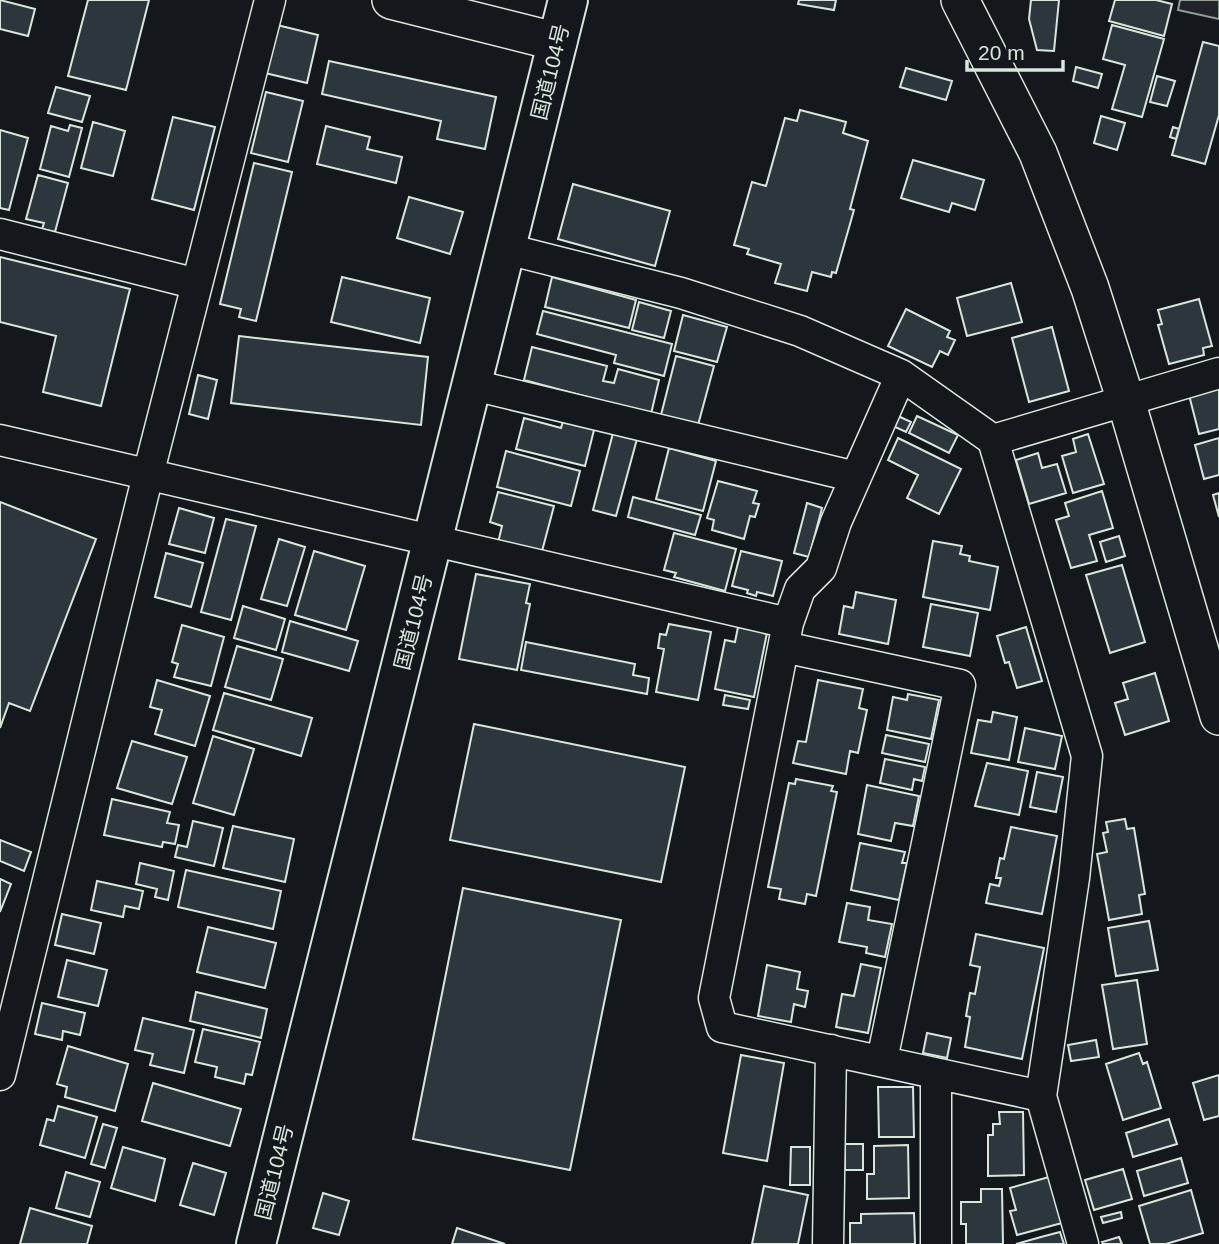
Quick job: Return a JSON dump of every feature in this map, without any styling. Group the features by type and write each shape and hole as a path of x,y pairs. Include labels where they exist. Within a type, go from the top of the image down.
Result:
{"highway":[{"name":"国道104号","path":"256,1244 568,0"}],"street":[{"path":"0,1075 148,475 270,0"},
{"path":"391,0 558,42"},
{"path":"960,0 1038,153 1090,288 1219,716"},
{"path":"0,234 197,284"},
{"path":"507,249 681,293 800,331 901,375 993,440 1087,756 1074,878 1041,1096 1083,1244"},
{"path":"993,440 1219,373"},
{"path":"901,375 836,522 821,568 800,589 786,635 714,998 722,1027 1041,1096"},
{"path":"473,385 856,477"},
{"path":"0,440 434,541 786,635 960,685 882,1060"},
{"path":"828,1244 831,1051"},
{"path":"936,1074 936,1244"}],"shaded area":[{"path":"1180,0 1219,0 1219,19 1178,10"}],"building":[{"path":"0,0 35,9 28,36 0,29"},
{"path":"88,0 149,0 126,90 68,76"},
{"path":"799,0 836,0 834,10 798,4"},
{"path":"1031,0 1059,0 1054,51 1037,50 1029,19"},
{"path":"1115,0 1156,0 1172,4 1164,36 1109,21"},
{"path":"277,25 318,35 307,83 265,73"},
{"path":"1112,25 1164,39 1142,117 1112,109 1125,65 1103,59"},
{"path":"1203,42 1219,46 1219,115 1205,164 1172,155"},
{"path":"329,61 496,97 485,149 437,139 441,121 322,94"},
{"path":"1076,67 1102,74 1098,88 1073,81"},
{"path":"906,68 952,81 946,100 900,87"},
{"path":"1157,76 1175,81 1167,106 1150,102"},
{"path":"56,87 90,96 82,122 48,113"},
{"path":"266,92 303,101 288,162 251,153"},
{"path":"800,110 846,122 843,133 868,141 850,209 854,210 836,273 832,272 831,277 812,272 807,291 775,283 781,264 747,254 749,249 734,245 752,182 766,186 785,118 797,121"},
{"path":"1101,116 1125,123 1117,150 1094,143"},
{"path":"173,117 215,127 194,210 152,199"},
{"path":"93,122 125,131 113,176 81,168"},
{"path":"70,125 82,128 69,177 40,169 51,126 68,131"},
{"path":"326,126 370,137 367,149 402,157 396,183 317,164"},
{"path":"1173,127 1179,129 1176,139 1170,137"},
{"path":"0,130 28,138 9,210 0,208"},
{"path":"913,160 984,180 975,210 952,203 949,212 901,198"},
{"path":"254,163 292,172 256,321 239,317 241,309 220,304"},
{"path":"38,175 68,183 55,232 42,229 44,223 26,219"},
{"path":"573,184 670,211 655,266 558,239"},
{"path":"409,197 463,212 450,254 397,238"},
{"path":"0,257 130,289 101,406 43,392 56,336 0,322"},
{"path":"342,277 430,298 420,343 331,322"},
{"path":"552,277 636,300 629,328 545,307"},
{"path":"1011,283 1022,322 967,336 957,298"},
{"path":"1199,299 1212,346 1203,348 1204,355 1169,364 1158,325 1162,324 1158,310"},
{"path":"639,302 671,311 664,338 632,330"},
{"path":"906,309 950,331 947,337 955,340 948,355 940,351 932,367 888,346"},
{"path":"543,311 672,344 664,376 614,363 616,355 537,334"},
{"path":"683,315 727,327 717,362 674,351"},
{"path":"1052,327 1069,391 1029,402 1012,338"},
{"path":"239,336 428,357 421,425 231,403"},
{"path":"532,347 607,366 603,381 614,383 618,369 659,380 651,414 524,380"},
{"path":"676,356 714,366 698,425 661,415"},
{"path":"198,375 217,380 208,419 189,414"},
{"path":"1219,387 1219,429 1199,434 1189,395"},
{"path":"898,416 911,422 906,432 893,426"},
{"path":"917,416 958,435 949,453 909,433"},
{"path":"524,418 561,428 564,418 595,426 585,466 516,449"},
{"path":"613,433 637,439 616,516 593,510"},
{"path":"1088,434 1104,484 1073,493 1062,456 1076,452 1073,439"},
{"path":"898,438 961,469 939,514 907,498 918,475 888,460"},
{"path":"1219,438 1219,475 1204,479 1195,445"},
{"path":"669,448 716,461 703,511 656,499"},
{"path":"506,451 580,471 571,506 497,487"},
{"path":"1038,453 1042,468 1057,464 1066,493 1029,504 1016,460"},
{"path":"718,481 757,491 753,503 759,504 755,517 750,516 744,539 712,530 714,520 707,518"},
{"path":"1102,491 1113,528 1089,535 1097,561 1071,568 1056,520 1069,516 1065,503"},
{"path":"498,492 554,506 541,555 498,543 502,526 490,522"},
{"path":"1219,493 1219,517 1213,495"},
{"path":"633,497 701,515 695,535 628,517"},
{"path":"0,502 96,539 30,711 9,703 0,728"},
{"path":"807,503 822,508 809,557 794,553"},
{"path":"179,508 214,518 205,553 169,544"},
{"path":"226,519 256,526 231,620 201,612"},
{"path":"674,533 736,549 725,591 674,577 676,573 664,570"},
{"path":"1119,536 1125,556 1106,562 1100,542"},
{"path":"279,539 305,547 287,606 261,599"},
{"path":"933,541 962,546 960,554 970,556 969,561 998,567 990,610 923,597"},
{"path":"314,551 365,566 346,630 295,615"},
{"path":"741,551 782,561 773,596 757,592 756,596 747,593 748,590 732,586"},
{"path":"166,553 203,563 191,607 155,597"},
{"path":"1122,565 1145,642 1110,653 1086,575"},
{"path":"476,574 530,584 526,603 530,604 517,670 459,659"},
{"path":"856,592 896,600 888,644 839,634 844,606 853,608"},
{"path":"931,604 978,613 970,656 923,647"},
{"path":"243,606 285,619 276,650 234,638"},
{"path":"290,621 358,641 349,671 282,652"},
{"path":"669,624 711,632 698,700 656,692 664,649 658,648 660,634 666,635"},
{"path":"182,625 224,637 211,686 174,677 178,664 172,662"},
{"path":"738,627 767,633 754,697 715,689 725,640 735,642"},
{"path":"1026,627 1042,681 1017,688 1009,662 1005,663 997,636"},
{"path":"526,642 635,664 633,675 649,678 647,694 521,670"},
{"path":"237,646 283,659 271,700 225,687"},
{"path":"1155,673 1169,721 1125,735 1115,703 1128,699 1123,683"},
{"path":"157,680 210,696 195,746 155,734 162,710 150,707"},
{"path":"818,680 863,689 859,708 867,710 858,753 850,751 846,774 793,763 798,741 806,742"},
{"path":"224,693 312,718 301,756 213,730"},
{"path":"908,694 939,700 931,739 887,730 893,697 907,700"},
{"path":"725,695 750,700 748,709 723,705"},
{"path":"993,712 1017,717 1009,760 971,753 978,720 991,722"},
{"path":"474,724 685,767 661,882 450,840"},
{"path":"1025,728 1062,736 1055,769 1018,762"},
{"path":"886,735 929,744 925,762 882,753"},
{"path":"213,736 254,749 234,815 193,803"},
{"path":"132,741 187,757 172,804 117,788"},
{"path":"885,759 925,767 922,781 914,779 912,790 880,783"},
{"path":"987,763 1028,771 1019,815 975,806"},
{"path":"1037,772 1063,777 1056,812 1030,807"},
{"path":"796,779 833,786 831,791 837,792 816,896 807,894 805,904 779,899 781,889 768,887 789,783 795,784"},
{"path":"867,785 919,796 913,826 895,823 891,841 858,834"},
{"path":"112,799 170,812 167,823 179,825 175,844 163,842 162,847 104,835"},
{"path":"1125,819 1127,829 1134,828 1145,894 1139,895 1142,914 1109,920 1097,854 1107,852 1103,833 1108,832 1106,822"},
{"path":"193,821 223,828 214,866 175,857 178,845 187,847"},
{"path":"233,826 294,839 285,882 223,868"},
{"path":"1011,827 1057,836 1042,914 986,903 990,884 999,886 1001,878 996,878 1000,858 1004,859"},
{"path":"0,840 31,852 24,871 0,861"},
{"path":"860,843 905,852 902,863 907,863 899,900 851,890"},
{"path":"140,863 174,871 168,900 155,897 157,889 136,884"},
{"path":"186,870 281,891 273,929 178,907"},
{"path":"0,879 11,884 0,912"},
{"path":"97,881 143,891 139,909 125,906 123,917 91,910"},
{"path":"463,888 621,920 570,1170 413,1139"},
{"path":"847,903 870,907 868,920 892,924 885,957 866,953 867,947 839,942"},
{"path":"62,914 101,923 94,954 55,945"},
{"path":"1149,921 1158,970 1116,976 1108,928"},
{"path":"208,927 276,943 265,988 197,972"},
{"path":"976,934 1044,948 1022,1059 965,1047 970,1017 966,1016 970,993 975,994 980,967 970,965"},
{"path":"67,960 107,970 98,1006 58,997"},
{"path":"861,964 881,968 868,1033 836,1027 842,994 854,996"},
{"path":"767,965 800,972 797,989 808,991 805,1007 794,1004 791,1022 758,1016"},
{"path":"1137,980 1147,1044 1113,1049 1102,985"},
{"path":"196,992 267,1009 261,1038 190,1021"},
{"path":"42,1003 85,1013 80,1035 63,1031 62,1040 35,1034"},
{"path":"143,1018 194,1030 184,1073 150,1065 153,1054 135,1050"},
{"path":"203,1029 260,1042 252,1075 246,1074 244,1084 215,1077 217,1067 195,1062"},
{"path":"927,1033 951,1038 947,1058 923,1053"},
{"path":"1096,1040 1099,1057 1071,1061 1068,1045"},
{"path":"68,1046 128,1064 115,1111 65,1097 67,1087 57,1084"},
{"path":"1139,1053 1143,1064 1147,1062 1161,1108 1123,1120 1106,1064"},
{"path":"741,1055 784,1063 767,1161 723,1153"},
{"path":"1219,1075 1219,1116 1204,1120 1193,1083"},
{"path":"153,1083 241,1109 230,1146 142,1121"},
{"path":"878,1087 913,1087 914,1137 879,1137"},
{"path":"58,1106 97,1117 85,1158 40,1145 47,1119 54,1121"},
{"path":"999,1112 1023,1112 1024,1175 988,1176 988,1135 993,1135 993,1124 1000,1124"},
{"path":"1169,1119 1177,1144 1133,1157 1126,1133"},
{"path":"103,1124 117,1128 105,1168 91,1164"},
{"path":"845,1144 863,1144 863,1170 845,1170"},
{"path":"908,1145 909,1198 867,1199 867,1174 874,1174 874,1146"},
{"path":"123,1147 165,1159 155,1201 111,1188"},
{"path":"791,1147 810,1147 810,1185 790,1185"},
{"path":"1181,1158 1188,1183 1144,1196 1137,1171"},
{"path":"193,1163 226,1173 214,1215 180,1205"},
{"path":"1123,1169 1132,1199 1094,1210 1085,1180"},
{"path":"66,1172 100,1182 90,1217 56,1208"},
{"path":"1049,1177 1062,1223 1017,1235 1010,1211 1016,1210 1010,1188"},
{"path":"764,1186 808,1195 798,1244 752,1244"},
{"path":"981,1189 1002,1189 1003,1244 966,1244 966,1224 961,1224 961,1202 981,1202"},
{"path":"1191,1190 1203,1233 1166,1244 1150,1244 1139,1206"},
{"path":"323,1193 349,1201 339,1235 313,1228"},
{"path":"30,1208 92,1226 87,1244 20,1244"},
{"path":"1121,1212 1122,1218 1103,1223 1101,1217"},
{"path":"914,1213 915,1244 850,1244 850,1223 861,1223 861,1214"},
{"path":"457,1228 505,1244 452,1244"},
{"path":"1060,1232 1064,1244 1016,1244 1041,1237"},
{"path":"1119,1237 1122,1244 1102,1242"}]}
